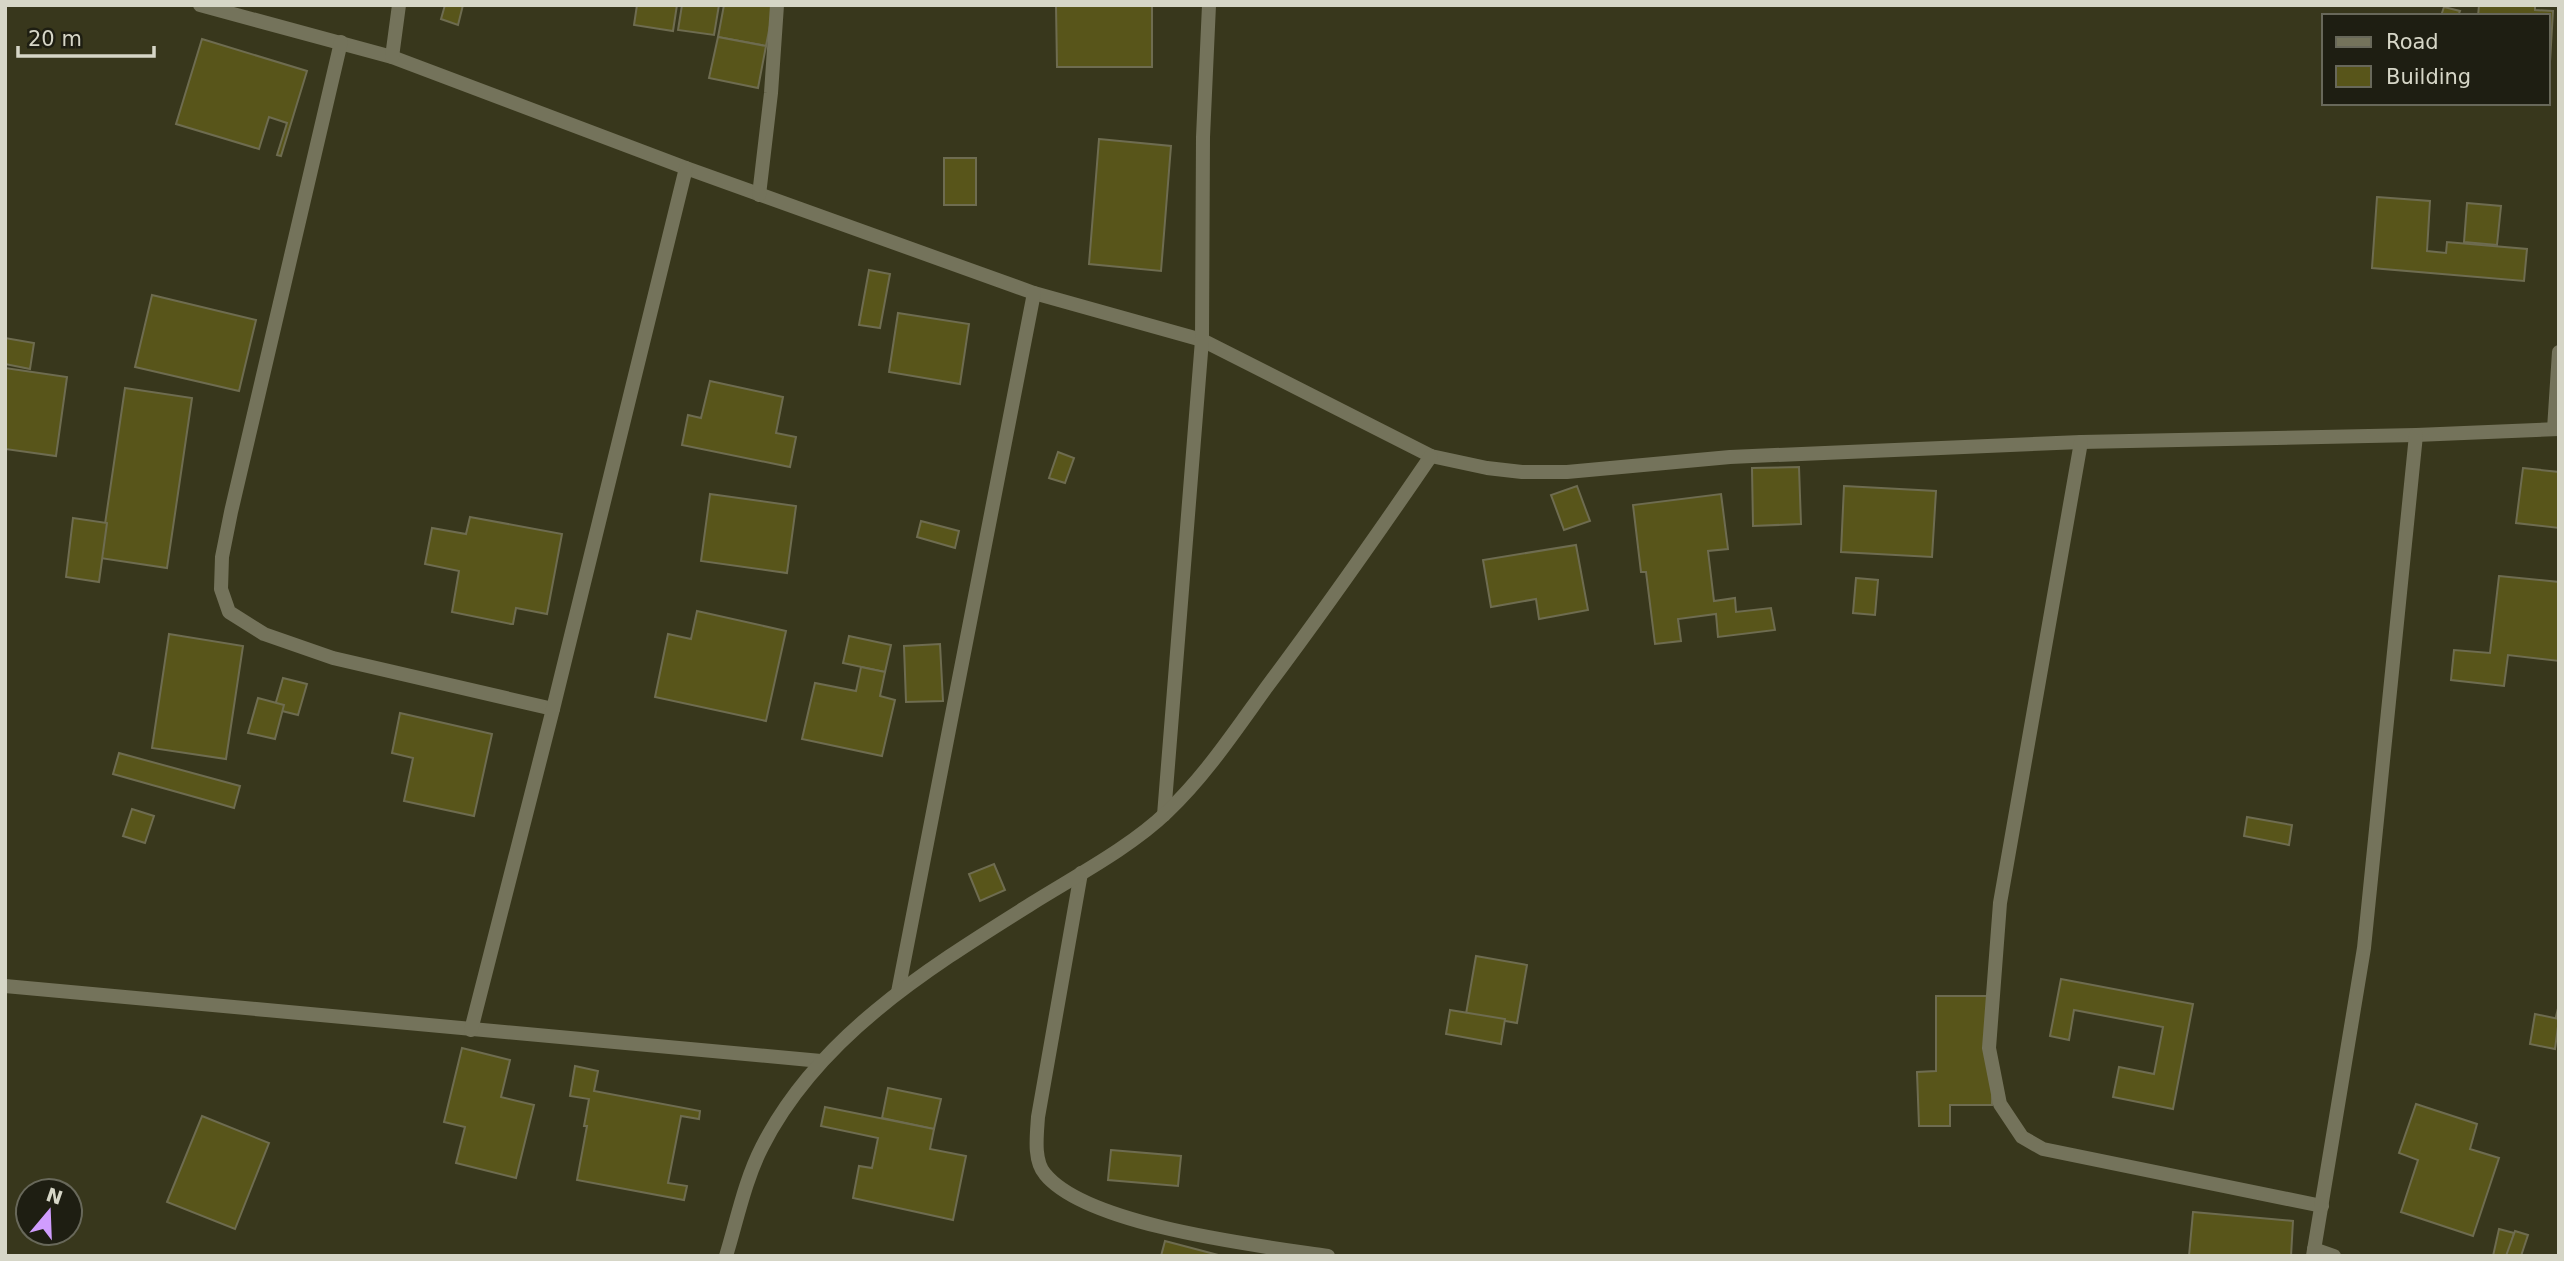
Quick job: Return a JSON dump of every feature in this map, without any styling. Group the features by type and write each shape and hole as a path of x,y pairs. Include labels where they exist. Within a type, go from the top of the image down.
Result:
{"street":[{"path":"200,5 392,57 685,168 1034,293 1202,340 1431,456 1487,468 1567,472 1730,457 2081,442 2416,435 2556,429 2559,352"},
{"path":"392,57 398,5"},
{"path":"759,195 772,93 777,5"},
{"path":"1164,815 1202,340 1203,137 1209,5"},
{"path":"341,42 231,512 222,557 220,589 229,612 275,638 333,658 554,709"},
{"path":"471,1030 554,709 685,168"},
{"path":"898,992 1034,293"},
{"path":"2334,1256 2314,1253 2364,948 2416,435"},
{"path":"2081,442 2000,903 1989,1048 2000,1104 2022,1137 2043,1149 2322,1206"},
{"path":"726,1256 762,1148 790,1100 821,1061 898,992 1081,873 1164,815 1188,792 1353,570 1431,456"},
{"path":"1081,873 1038,1117 1037,1150 1043,1172 1063,1190 1089,1205 1139,1221 1253,1245 1328,1256"},
{"path":"5,986 821,1061"}],"building":[{"path":"445,5 463,5 458,25 441,19"},
{"path":"637,5 677,5 673,31 634,25"},
{"path":"682,5 719,5 714,35 678,30"},
{"path":"724,5 774,5 766,46 718,37"},
{"path":"1056,5 1152,5 1152,67 1057,67"},
{"path":"2479,5 2535,5 2535,10 2553,11 2550,62 2550,14 2478,14"},
{"path":"2444,7 2460,11 2459,14 2442,14"},
{"path":"718,37 766,46 758,88 709,78"},
{"path":"202,39 307,71 281,156 277,155 287,123 269,117 259,149 176,124"},
{"path":"1099,139 1171,146 1161,271 1089,264"},
{"path":"944,158 976,158 976,205 944,205"},
{"path":"2377,197 2430,201 2427,251 2446,253 2447,242 2527,249 2524,281 2372,268"},
{"path":"2467,203 2501,206 2497,245 2464,242"},
{"path":"869,270 890,274 880,328 859,325"},
{"path":"152,295 256,320 239,391 135,367"},
{"path":"898,313 969,324 960,384 889,372"},
{"path":"5,338 34,343 30,369 5,364"},
{"path":"5,368 67,377 56,456 5,449"},
{"path":"710,381 783,397 776,433 796,437 790,467 682,445 688,415 701,418"},
{"path":"125,388 192,398 167,568 100,558"},
{"path":"1058,452 1074,458 1065,483 1049,478"},
{"path":"1799,467 1801,524 1753,526 1752,468"},
{"path":"2523,468 2559,472 2559,528 2516,523"},
{"path":"1577,486 1590,521 1564,530 1551,495"},
{"path":"1844,486 1936,491 1932,557 1841,552"},
{"path":"710,494 796,506 787,573 701,561"},
{"path":"1721,494 1728,549 1708,551 1714,601 1735,598 1736,612 1771,608 1775,630 1718,637 1716,614 1678,619 1681,641 1655,644 1646,572 1641,572 1633,505"},
{"path":"470,517 562,534 547,614 516,608 511,624 452,612 459,571 425,564 432,528 466,534"},
{"path":"73,518 107,523 99,582 66,577"},
{"path":"921,521 959,531 955,548 917,537"},
{"path":"1576,545 1588,610 1539,619 1536,599 1491,607 1483,560"},
{"path":"2499,576 2559,582 2559,661 2508,655 2504,686 2451,680 2454,650 2490,653"},
{"path":"1856,578 1878,580 1875,615 1853,613"},
{"path":"697,611 786,631 766,721 655,697 668,634 691,639"},
{"path":"169,634 243,646 226,759 152,748"},
{"path":"849,636 891,645 885,672 843,663"},
{"path":"940,644 943,701 906,702 904,646"},
{"path":"861,667 885,672 880,696 895,700 882,756 802,739 815,683 856,691"},
{"path":"283,678 307,684 298,715 274,709"},
{"path":"258,698 284,705 275,739 248,733"},
{"path":"400,713 492,734 474,816 404,801 413,758 392,753"},
{"path":"119,753 240,786 234,808 113,774"},
{"path":"132,809 154,816 145,843 123,836"},
{"path":"2247,817 2292,825 2289,845 2244,836"},
{"path":"994,864 1005,890 980,901 969,874"},
{"path":"1476,956 1527,965 1517,1023 1466,1014"},
{"path":"2061,979 2193,1004 2173,1109 2113,1097 2119,1067 2154,1074 2163,1027 2074,1010 2069,1040 2050,1036"},
{"path":"1936,996 1993,996 1992,1105 1950,1105 1950,1126 1919,1126 1917,1072 1936,1071"},
{"path":"2559,1004 2559,1035 2552,1034"},
{"path":"1450,1010 1505,1019 1501,1044 1446,1034"},
{"path":"2535,1014 2559,1019 2555,1049 2530,1044"},
{"path":"462,1048 510,1060 501,1097 534,1105 516,1178 456,1163 465,1127 444,1122"},
{"path":"575,1066 598,1071 594,1091 700,1111 699,1119 681,1116 668,1183 687,1186 684,1200 577,1180 589,1099 570,1096"},
{"path":"888,1088 941,1099 934,1129 882,1118"},
{"path":"2416,1104 2477,1124 2470,1149 2499,1158 2473,1236 2401,1212 2418,1160 2399,1153"},
{"path":"825,1107 934,1129 930,1149 966,1156 953,1220 853,1198 859,1166 872,1168 878,1138 821,1126"},
{"path":"202,1116 269,1143 235,1229 167,1202"},
{"path":"1111,1150 1181,1156 1178,1186 1108,1180"},
{"path":"2193,1212 2293,1221 2291,1256 2189,1256"},
{"path":"2499,1229 2514,1233 2508,1256 2493,1256"},
{"path":"2515,1231 2528,1235 2521,1256 2506,1256"},
{"path":"1165,1241 1222,1256 1161,1256"}]}
